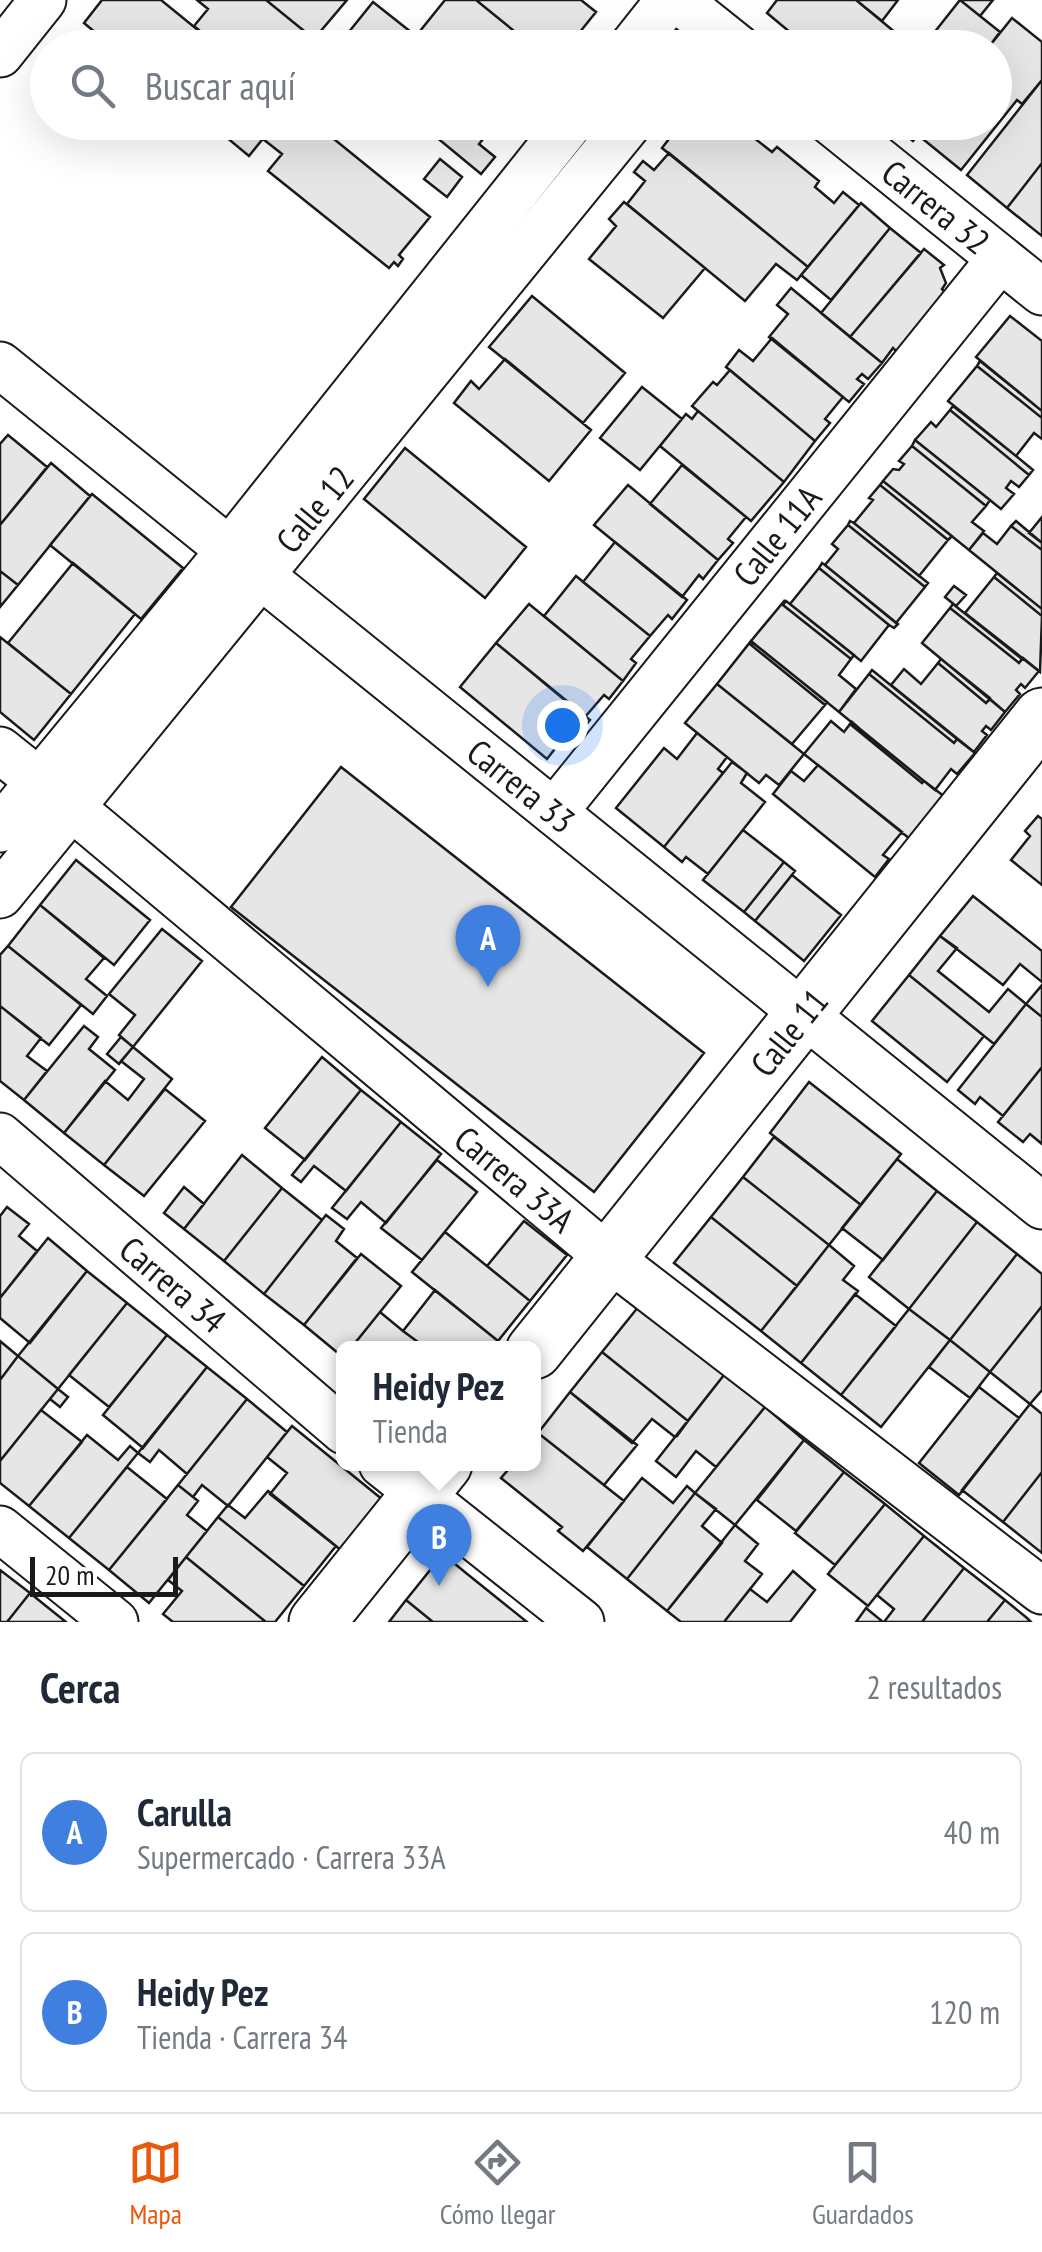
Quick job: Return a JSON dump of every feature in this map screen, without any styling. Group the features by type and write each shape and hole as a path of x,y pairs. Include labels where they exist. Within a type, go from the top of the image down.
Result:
{"street":[{"path":"0,54 44,0"},
{"path":"645,30 668,0"},
{"name":"Calle 12","path":"245,564 558,140"},
{"name":"Calle 12","path":"0,894 55,794 245,564 614,140"},
{"name":"Carrera 32","path":"853,140 1042,292"},
{"name":"Calle 11A","path":"554,812 1000,259"},
{"name":"Carrera 33","path":"0,365 1040,1201"},
{"name":"Calle 11","path":"541,1342 1042,716"},
{"name":"Carrera 33A","path":"0,750 609,1258 1042,1591"},
{"name":"Calle 12","path":"0,829 55,794"},
{"name":"Carrera 34","path":"0,1136 336,1424"},
{"path":"318,1622 415,1474 581,1622"},
{"path":"0,1528 115,1622"}],"building":[{"path":"102,0 161,0 198,30 92,30 84,23"},
{"path":"197,0 266,0 303,30 199,30 194,26 208,9"},
{"path":"266,0 347,0 322,30 303,30"},
{"path":"445,0 476,0 513,30 421,30"},
{"path":"476,0 581,0 596,12 582,30 513,30"},
{"path":"777,0 856,0 892,30 787,30 767,13"},
{"path":"856,0 898,0 882,21"},
{"path":"960,0 993,0 980,16"},
{"path":"960,0 998,30 936,30"},
{"path":"373,2 408,30 350,30"},
{"path":"1012,18 1042,42 1042,80 1022,104 1017,100 1012,106 1012,30 1002,30"},
{"path":"1042,80 1042,163 1007,208 967,175 995,140 1012,140 1012,118"},
{"path":"230,140 262,140 249,156"},
{"path":"264,140 335,140 430,217 399,255 403,259 398,266 394,262 389,268 268,171 282,154"},
{"path":"440,140 482,140 479,144 495,157 481,174"},
{"path":"668,140 757,140 772,152 777,147 819,181 815,187 834,203 843,192 859,205 808,267 662,148"},
{"path":"924,140 985,140 961,170"},
{"path":"669,153 808,267 797,280 776,264 745,301 627,204 645,181 634,172 643,161 654,170"},
{"path":"440,159 462,177 447,197 424,179"},
{"path":"1042,163 1042,236 1007,208"},
{"path":"624,202 705,268 663,318 589,259 616,226 609,219"},
{"path":"861,203 890,228 831,300 801,275"},
{"path":"890,228 921,253 850,337 821,313"},
{"path":"924,249 944,265 940,268 945,292 897,352 893,348 882,363 850,337"},
{"path":"791,288 882,363 868,379 862,374 857,379 864,384 849,402 769,337 788,314 777,305"},
{"path":"532,296 625,373 583,423 489,347"},
{"path":"1010,316 1042,341 1042,411 976,357"},
{"path":"772,338 843,397 825,419 830,423 815,441 726,367 739,350 753,361"},
{"path":"505,359 591,430 549,481 454,403 471,381 479,389"},
{"path":"980,361 1042,411 1042,418 977,366"},
{"path":"977,366 1042,418 1042,439 1034,433 1016,456 948,401"},
{"path":"730,370 815,441 784,482 692,406"},
{"path":"642,387 682,419 640,470 600,438"},
{"path":"953,406 1033,470 1029,475 950,410"},
{"path":"950,410 1029,475 1019,487 1011,481 1006,488 1014,494 1001,509 915,440 931,422 936,427"},
{"path":"698,411 784,482 751,521 660,446 686,414 692,419"},
{"path":"8,435 47,467 0,525 0,444"},
{"path":"915,440 990,500 986,506 912,446"},
{"path":"912,446 986,506 972,522 984,531 969,550 883,481 893,469 899,470 904,464 899,461"},
{"path":"405,448 526,547 485,598 364,499"},
{"path":"51,463 90,496 18,585 0,571 0,525"},
{"path":"682,465 746,517 728,539 733,543 718,560 650,504"},
{"path":"883,481 952,536 948,540 880,485"},
{"path":"628,485 718,560 703,579 699,575 682,597 594,525"},
{"path":"880,485 948,540 919,576 854,523"},
{"path":"92,494 183,568 141,619 50,545"},
{"path":"1042,517 1042,543 1029,533"},
{"path":"850,521 928,583 925,587 848,525"},
{"path":"1016,521 1042,543 1042,550 1011,526"},
{"path":"848,525 925,587 896,623 825,565 838,549 832,544"},
{"path":"1011,526 1042,550 1042,609 969,550 983,533 997,544"},
{"path":"615,542 687,600 672,619 668,615 650,636 583,582"},
{"path":"73,563 135,614 71,694 8,643"},
{"path":"822,563 898,624 894,628 889,625 819,568"},
{"path":"819,568 889,625 861,661 790,604"},
{"path":"0,571 18,585 0,607"},
{"path":"997,573 1042,609 1042,616 994,577"},
{"path":"576,576 650,636 631,659 636,663 623,681 544,616"},
{"path":"994,577 1042,616 1040,672 965,613"},
{"path":"954,586 966,595 956,606 945,597"},
{"path":"785,600 783,605 851,659 839,675 856,689 839,712 751,641"},
{"path":"786,601 854,655 851,659 783,605"},
{"path":"529,604 623,681 609,699 604,695 585,717 496,643"},
{"path":"953,604 1022,659 1019,663 950,608"},
{"path":"950,608 1019,663 1023,658 1039,671 1025,688 1021,684 1016,690 1020,694 1005,712 922,643"},
{"path":"0,637 71,694 34,740 0,712"},
{"path":"751,641 751,645 825,705 792,744 717,684"},
{"path":"496,643 590,720 568,747 561,741 547,759 460,687"},
{"path":"751,645 827,702 825,705"},
{"path":"941,659 990,699 986,703 938,663"},
{"path":"938,663 986,703 990,699 1005,712 991,730 986,726 982,731 987,735 974,752 891,685 904,669 921,684"},
{"path":"872,670 957,739 954,743 869,674"},
{"path":"869,674 954,743 957,739 975,753 957,774 951,769 935,790 839,712"},
{"path":"717,684 804,754 779,785 766,775 759,783 685,723"},
{"path":"831,721 844,732 850,724 945,797 910,839 804,754"},
{"path":"852,722 924,781 850,724"},
{"path":"697,733 727,757 718,769 723,773 664,847 616,808 664,748 677,759"},
{"path":"732,762 747,773 741,783 765,802 708,874 686,857 682,862 664,847"},
{"path":"818,765 902,832 883,855 889,859 875,877 773,794 791,771 804,781"},
{"path":"341,767 704,1053 594,1192 231,907"},
{"path":"1038,816 1042,819 1042,885 1011,860 1030,836 1025,831"},
{"path":"743,830 784,862 744,912 703,880"},
{"path":"76,860 150,920 114,965 40,905"},
{"path":"784,862 795,871 755,921 744,912"},
{"path":"792,875 841,915 804,961 755,921"},
{"path":"973,896 1042,951 1042,982 1020,964 1003,985 940,936"},
{"path":"40,905 104,958 86,979 107,996 93,1014 8,946"},
{"path":"162,929 202,961 133,1047 119,1035 135,1015 109,994"},
{"path":"940,936 957,948 938,971 989,1012 1008,989 1026,1004 994,1044 909,975"},
{"path":"8,946 81,1005 49,1045 0,1006 0,955"},
{"path":"909,975 984,1036 947,1082 872,1021"},
{"path":"1042,985 1042,1017 1026,1004"},
{"path":"1026,1004 1042,1017 1042,1067 1003,1116 980,1097 975,1104 958,1090"},
{"path":"0,1006 41,1038 27,1056 47,1071 24,1100 0,1081"},
{"path":"84,1026 98,1037 89,1049 115,1070 64,1133 24,1100"},
{"path":"121,1037 133,1047 119,1064 107,1054"},
{"path":"133,1047 172,1079 104,1165 64,1133 105,1081 128,1100 144,1079 121,1061"},
{"path":"322,1057 361,1090 305,1160 265,1128"},
{"path":"1042,1067 1042,1144 1030,1134 1023,1142 998,1122"},
{"path":"809,1082 901,1154 861,1205 770,1133"},
{"path":"165,1089 205,1121 144,1196 104,1165"},
{"path":"361,1090 401,1122 346,1191 314,1166 301,1182 292,1175"},
{"path":"401,1122 441,1154 386,1223 361,1202 347,1219 332,1208"},
{"path":"774,1137 861,1205 829,1245 743,1177"},
{"path":"242,1155 282,1188 224,1261 184,1229"},
{"path":"897,1159 937,1191 883,1260 842,1228"},
{"path":"437,1160 477,1192 422,1260 381,1228"},
{"path":"743,1177 829,1245 797,1286 711,1217"},
{"path":"184,1187 204,1204 184,1229 164,1213"},
{"path":"282,1188 322,1220 264,1294 224,1261"},
{"path":"937,1191 977,1222 909,1309 869,1277"},
{"path":"7,1207 29,1224 19,1236 37,1251 0,1298 0,1216"},
{"path":"326,1215 344,1229 336,1241 357,1258 304,1325 264,1294"},
{"path":"711,1217 797,1286 761,1331 674,1263"},
{"path":"524,1221 567,1255 530,1301 487,1266"},
{"path":"977,1222 1017,1254 950,1340 909,1309"},
{"path":"445,1232 530,1301 498,1341 412,1272"},
{"path":"48,1238 87,1271 30,1343 0,1318 0,1298"},
{"path":"829,1245 854,1266 843,1280 858,1291 801,1363 761,1331"},
{"path":"361,1254 401,1286 357,1341 336,1341 336,1351 304,1325"},
{"path":"1017,1254 1042,1274 1042,1306 990,1372 950,1340"},
{"path":"87,1271 127,1303 58,1389 18,1356"},
{"path":"435,1290 498,1341 417,1341 403,1331"},
{"path":"855,1294 896,1326 841,1395 801,1363"},
{"path":"127,1303 167,1335 109,1407 69,1375"},
{"path":"639,1306 724,1375 688,1421 602,1352"},
{"path":"1042,1306 1042,1390 1030,1404 990,1372"},
{"path":"909,1309 950,1340 881,1427 841,1395"},
{"path":"380,1312 417,1341 357,1341"},
{"path":"167,1335 207,1367 143,1448 103,1415"},
{"path":"950,1340 990,1372 970,1398 929,1367"},
{"path":"0,1341 18,1356 0,1380"},
{"path":"602,1352 688,1421 677,1436 652,1419 632,1443 570,1392"},
{"path":"18,1356 58,1389 0,1461 0,1380"},
{"path":"207,1367 247,1399 187,1474 159,1450 150,1462 138,1453"},
{"path":"724,1375 765,1407 716,1467 696,1451 676,1477 656,1461"},
{"path":"979,1387 1019,1418 959,1495 919,1463"},
{"path":"58,1389 68,1397 60,1407 50,1399"},
{"path":"570,1392 637,1445 604,1485 541,1435 541,1429"},
{"path":"247,1399 287,1432 228,1506 202,1485 193,1497 178,1485"},
{"path":"1030,1404 1042,1414 1042,1472 1003,1522 962,1490"},
{"path":"765,1407 804,1440 735,1525 695,1493"},
{"path":"41,1410 82,1442 29,1506 0,1483 0,1461"},
{"path":"292,1426 336,1462 336,1471 347,1471 383,1500 342,1551 270,1494 287,1473 267,1457"},
{"path":"87,1435 118,1460 130,1446 138,1453 69,1538 29,1506"},
{"path":"541,1435 624,1501 583,1551 558,1531 562,1527 501,1478 507,1471 541,1471"},
{"path":"804,1440 844,1472 796,1531 757,1500"},
{"path":"127,1467 167,1499 109,1570 69,1538"},
{"path":"844,1472 885,1504 835,1565 795,1533"},
{"path":"1042,1472 1042,1553 1003,1522"},
{"path":"642,1478 673,1503 687,1486 695,1493 627,1579 587,1547"},
{"path":"178,1485 198,1501 187,1515 207,1531 149,1603 109,1570"},
{"path":"268,1491 336,1546 304,1586 218,1517 228,1505 245,1518"},
{"path":"695,1493 716,1509 702,1526 722,1543 667,1611 627,1579"},
{"path":"885,1504 924,1536 868,1606 828,1574"},
{"path":"218,1517 304,1586 275,1622 266,1622 186,1557"},
{"path":"735,1525 758,1544 745,1561 762,1574 724,1622 681,1622 667,1611"},
{"path":"924,1536 964,1568 922,1622 884,1622 894,1609 877,1595"},
{"path":"443,1554 527,1622 433,1622 406,1600"},
{"path":"186,1557 266,1622 173,1622 163,1614 182,1591 168,1580"},
{"path":"964,1568 1005,1600 987,1622 922,1622"},
{"path":"0,1570 30,1593 7,1622 0,1622"},
{"path":"793,1571 815,1590 790,1622 724,1622 750,1589 767,1602"},
{"path":"30,1593 46,1606 66,1622 7,1622"},
{"path":"406,1600 433,1622 389,1622"},
{"path":"1005,1600 1027,1618 1031,1622 987,1622"},
{"path":"866,1608 883,1622 856,1622"}],"place":[{"name":"Carulla","path":"488,987"},
{"name":"Heidy Pez","path":"439,1586"}]}
